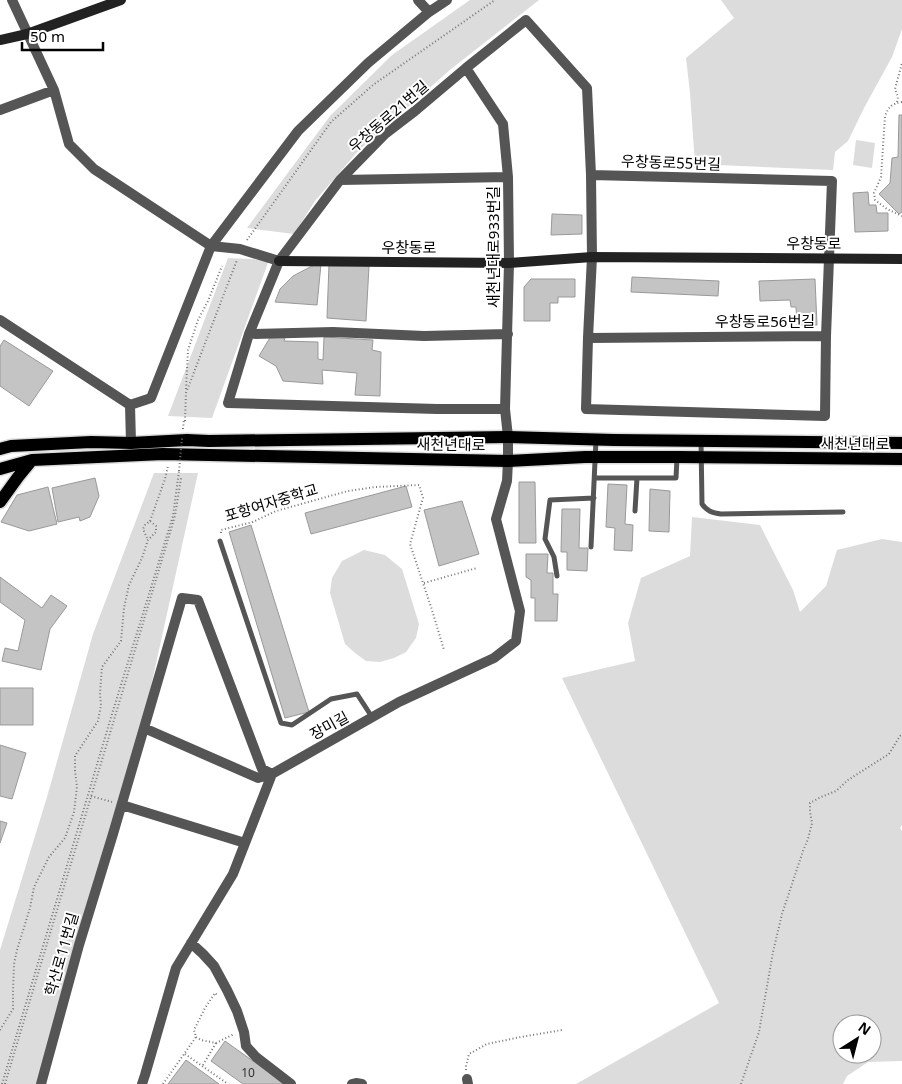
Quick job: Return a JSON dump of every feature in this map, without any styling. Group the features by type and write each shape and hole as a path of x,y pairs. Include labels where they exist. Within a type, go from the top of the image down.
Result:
{"main road":[{"path":"0,40 27,34 121,0"},
{"name":"우창동로","path":"279,261 509,263 592,257 902,259"},
{"name":"새천년대로","path":"4,446 187,440 508,437 596,440 902,443"},
{"name":"새천년대로","path":"0,469 32,460 163,454 508,462 676,457 902,459"},
{"path":"0,502 32,460"}],"street":[{"name":"우창동로","path":"12,0 54,90 69,144 94,169 211,246 240,249 279,261"},
{"path":"418,0 429,12"},
{"path":"130,405 151,398 211,246 298,131 368,63 429,12 447,0"},
{"name":"우창동로21번길","path":"505,409 228,403 249,334 279,261 340,180 385,134 526,20 587,88 590,175"},
{"name":"새천년대로933번길","path":"466,68 503,124 508,177 509,263 505,409 508,437"},
{"path":"0,110 54,90"},
{"path":"590,175 592,257 586,409 825,416 829,258"},
{"name":"우창동로55번길","path":"590,175 832,182 829,258"},
{"path":"340,180 508,177"},
{"path":"0,320 130,405"},
{"path":"249,334 333,332 424,336 508,334"},
{"name":"우창동로56번길","path":"588,338 826,336"},
{"path":"130,405 132,443"},
{"name":"장미길","path":"272,774 399,702 494,658 516,641 520,611 496,519 507,481 508,437"},
{"name":"학산로11번길","path":"42,1084 78,946 122,805 182,598 198,600 262,769 272,774"},
{"path":"144,728 258,778 272,774"},
{"path":"142,1084 176,968 233,874 272,774"},
{"path":"122,805 245,843"},
{"path":"191,943 214,966 227,990 237,1011 244,1032 246,1046 256,1057 291,1084"},
{"path":"352,1084 362,1084"}],"lane":[{"path":"591,547 596,440"},
{"path":"701,441 702,504 706,510 721,514 843,512"},
{"path":"594,478 676,478 676,457"},
{"path":"635,511 636,478"},
{"path":"557,576 554,557 545,539 550,500 594,498"},
{"name":"포항여자중학교","path":"220,541 281,723 292,725 331,699 357,694 372,718"}],"path":[{"path":"185,421 186,393 240,249 331,122 373,85 495,0"},
{"path":"897,103 898,97 895,88 902,63"},
{"path":"902,102 895,103 888,108 885,116 881,177 874,193 875,200 887,209 902,216"},
{"path":"183,428 188,350 198,320 222,266"},
{"path":"3,1084 112,714 173,516 182,438"},
{"path":"148,540 143,529 150,521 168,465"},
{"path":"3,1084 174,516 181,478"},
{"name":"포항여자중학교","path":"220,541 221,530 253,522 276,511 348,491 375,487 419,485 423,498 410,544 444,650"},
{"path":"0,1030 14,1008 14,964 34,887 49,857 64,838 74,812 77,787 75,756 98,721 101,705 102,667 121,641 124,608 129,585 148,540 156,532 156,526 150,521"},
{"path":"424,583 477,568"},
{"path":"741,1084 759,1032 773,952 782,914 812,823 810,803 836,791 848,780 889,754 902,734"},
{"path":"91,796 122,805"},
{"path":"216,1043 201,1040 196,1036 194,1030 215,993 221,999"},
{"path":"202,1066 216,1043 232,1035 238,1028"},
{"path":"468,1082 466,1066 469,1054 481,1047 487,1044 562,1030"},
{"path":"163,1084 196,1036"},
{"path":"184,1053 228,1084"}],"shaded area":[{"path":"470,0 539,0 451,69 359,150 315,201 294,234 247,228 330,116 392,55"},
{"path":"721,0 902,0 902,29 892,57 848,141 835,152 833,170 695,164 686,58 734,18"},
{"path":"856,140 875,143 872,168 853,165"},
{"path":"228,258 269,260 212,418 168,416"},
{"path":"154,473 198,473 131,777 36,1084 0,1084 0,950 47,797 93,634"},
{"path":"692,517 760,525 793,590 800,612 826,586 837,550 882,539 902,542 902,825 900,828 902,831 902,1061 882,1062 882,1014 832,1014 832,1064 865,1064 847,1076 843,1084 576,1084 719,1003 562,678 635,661 628,623 641,578 690,556"},
{"path":"364,550 385,555 402,569 419,624 416,638 406,652 380,662 366,661 345,644 330,593 332,578 342,561"}],"building":[{"path":"899,115 902,115 902,212 899,214 879,194 890,183 892,158 898,157"},
{"path":"868,192 869,205 876,205 877,213 888,213 888,231 855,232 853,193"},
{"path":"552,214 582,215 582,234 551,235"},
{"path":"321,264 317,305 275,302 280,289 293,276 312,266"},
{"path":"329,264 369,266 366,321 327,318"},
{"path":"632,277 719,281 718,296 631,292"},
{"path":"531,279 575,279 575,297 558,297 558,303 550,303 550,321 524,321 524,287"},
{"path":"815,279 817,325 797,325 796,307 791,307 790,300 760,301 759,281"},
{"path":"271,336 285,338 284,341 318,342 318,359 323,360 324,337 373,340 372,350 381,352 380,396 355,395 357,373 322,370 323,384 283,381 276,366 259,356"},
{"path":"4,340 53,371 29,406 0,386 0,346"},
{"path":"95,478 99,496 90,517 80,521 79,517 58,522 52,488"},
{"path":"519,482 535,482 536,543 519,543"},
{"path":"608,484 627,485 625,524 633,525 632,551 614,550 615,528 606,527"},
{"path":"406,486 412,507 311,534 305,513"},
{"path":"48,487 57,524 29,531 1,522 17,495"},
{"path":"650,489 670,491 669,532 649,531"},
{"path":"462,501 479,554 439,566 424,510"},
{"path":"562,509 580,509 579,548 588,548 587,571 567,570 567,552 561,552"},
{"path":"251,525 309,712 285,718 229,532"},
{"path":"526,554 548,554 547,573 553,573 553,594 558,594 557,621 535,621 535,598 531,598 531,580 526,577"},
{"path":"0,577 42,608 51,595 67,606 50,629 41,670 2,661 5,648 18,651 25,620 0,602"},
{"path":"0,688 33,688 33,725 0,725"},
{"path":"0,745 26,753 12,799 0,796"},
{"path":"0,821 7,823 0,843"},
{"path":"225,1041 285,1084 243,1084 211,1061"},
{"path":"186,1060 219,1084 168,1084"}]}
